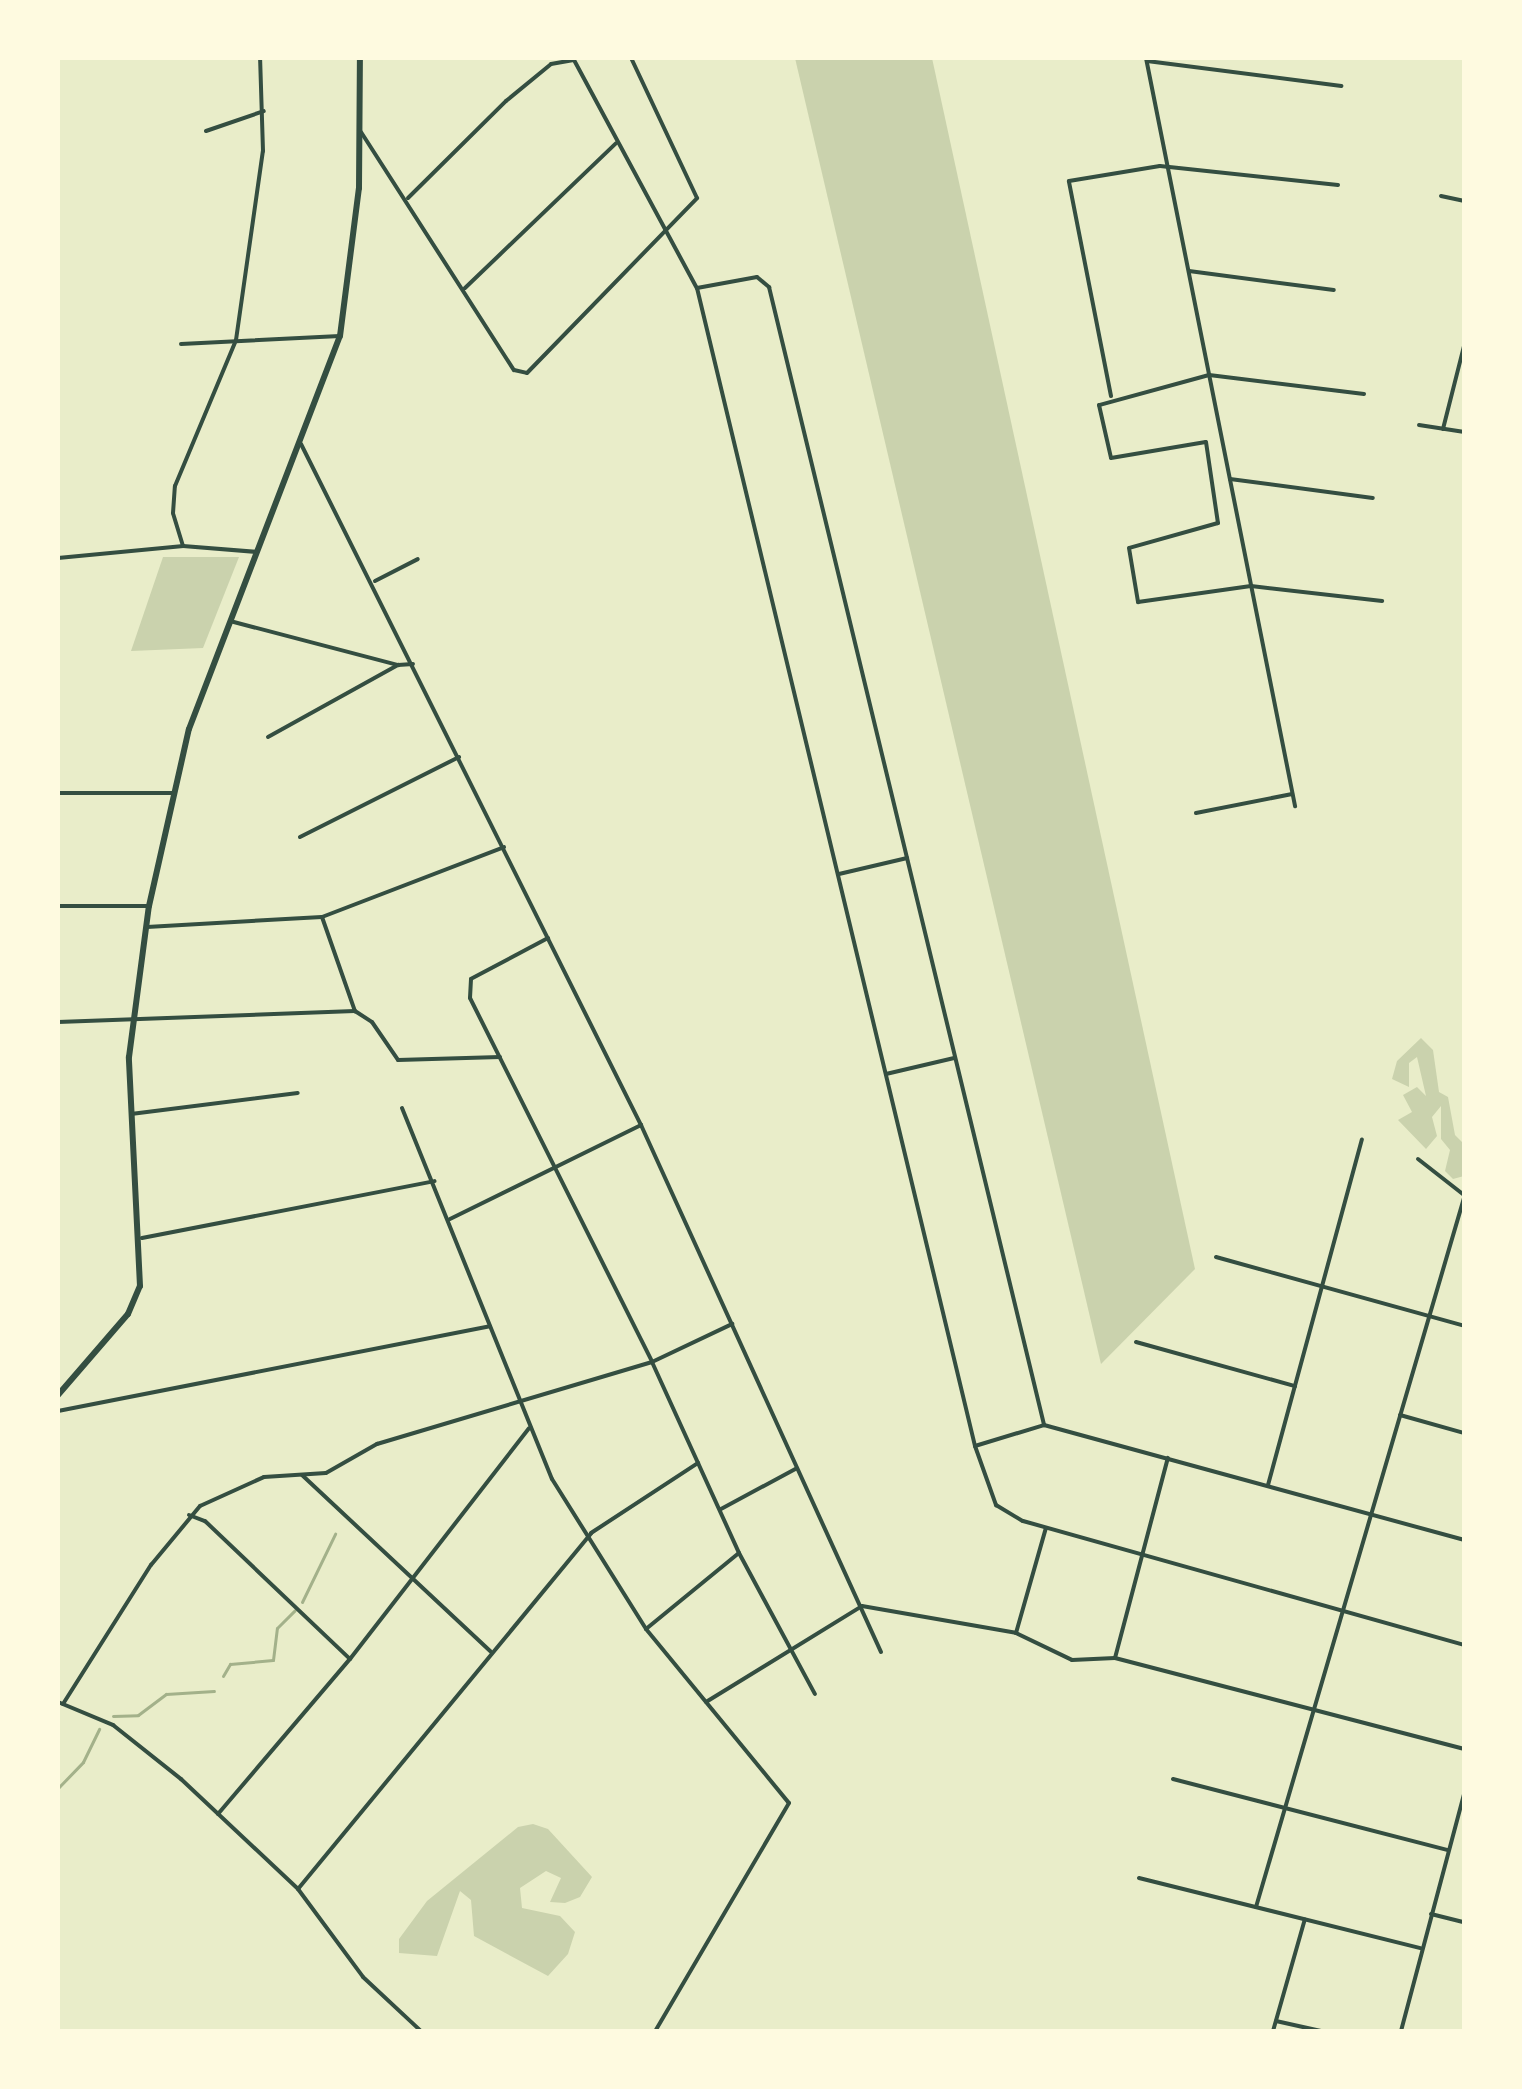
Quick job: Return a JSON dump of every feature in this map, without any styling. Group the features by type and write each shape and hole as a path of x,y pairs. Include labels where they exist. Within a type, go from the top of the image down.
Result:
{"street":[{"path":"183,546 173,513 175,486 236,340 264,111 260,58"},
{"path":"58,1395 137,1299 142,1238 131,1114 131,1022 149,906 174,793 228,620 301,444 340,336 352,274 361,132 360,58"},
{"path":"361,132 408,198 514,370 527,373 662,227 694,203 697,186 631,58"},
{"path":"408,198 551,64 574,60 616,143 697,288 975,1446 996,1505 1046,1528 1464,1645"},
{"path":"1295,806 1147,60 1341,86"},
{"path":"206,131 264,111"},
{"path":"465,288 616,143"},
{"path":"1111,396 1068,182 1166,167 1338,185"},
{"path":"1441,196 1464,201"},
{"path":"1189,271 1334,290"},
{"path":"697,288 757,277 769,287 1044,1425"},
{"path":"181,344 340,336"},
{"path":"1443,429 1464,346"},
{"path":"1364,394 1209,375 1111,396 1099,405 1109,457 1205,441 1219,521 1130,547 1137,602 1251,586 1382,601"},
{"path":"1419,425 1464,432"},
{"path":"301,444 375,581 641,1125 881,1652"},
{"path":"1230,479 1373,498"},
{"path":"58,558 183,546 257,552"},
{"path":"375,581 418,559"},
{"path":"228,620 398,665 413,664"},
{"path":"268,737 398,665"},
{"path":"300,837 459,757"},
{"path":"58,793 174,793"},
{"path":"1196,813 1292,794"},
{"path":"146,927 322,917 504,847"},
{"path":"839,874 907,858"},
{"path":"58,906 149,906"},
{"path":"322,917 355,1011"},
{"path":"548,938 471,979 470,998 652,1362 739,1553 815,1694"},
{"path":"58,1022 131,1022 355,1011 372,1022 398,1060 500,1057"},
{"path":"886,1074 954,1058"},
{"path":"131,1114 298,1093"},
{"path":"402,1108 450,1219 517,1400 552,1479 591,1533 646,1629 790,1813 655,2031"},
{"path":"450,1219 641,1125"},
{"path":"1268,1485 1362,1140"},
{"path":"1256,1907 1464,1196 1418,1159"},
{"path":"142,1238 434,1181"},
{"path":"1216,1257 1464,1326"},
{"path":"421,2031 363,1977 298,1889 218,1814 138,1742 60,1703 189,1515 264,1477 302,1475 517,1400 652,1362 732,1324"},
{"path":"58,1411 490,1326"},
{"path":"1136,1342 1295,1386"},
{"path":"1400,1415 1464,1433"},
{"path":"975,1446 1044,1425 1464,1540"},
{"path":"218,1814 350,1659 529,1428"},
{"path":"1115,1658 1168,1458"},
{"path":"298,1889 490,1651 591,1533 698,1463"},
{"path":"721,1509 797,1468"},
{"path":"302,1475 490,1651"},
{"path":"189,1515 205,1521 350,1659"},
{"path":"1016,1633 1046,1528"},
{"path":"646,1629 739,1553"},
{"path":"706,1702 787,1646 862,1606 1016,1633 1072,1660 1115,1658 1464,1749"},
{"path":"1173,1779 1448,1850"},
{"path":"1401,2031 1420,1948 1464,1794"},
{"path":"1139,1878 1420,1948"},
{"path":"1430,1914 1464,1922"},
{"path":"1273,2031 1305,1919"},
{"path":"1275,2021 1321,2031"}],"green space":[{"path":"795,58 932,58 1195,1269 1101,1364"},
{"path":"163,557 239,557 203,648 131,651"},
{"path":"1421,1038 1433,1050 1439,1092 1448,1097 1455,1135 1464,1144 1464,1176 1453,1179 1445,1171 1450,1150 1441,1139 1441,1106 1432,1117 1437,1136 1426,1149 1398,1120 1412,1112 1403,1095 1417,1087 1426,1096 1417,1057 1409,1063 1409,1087 1392,1079 1397,1061"},
{"path":"533,1824 548,1829 592,1877 580,1897 565,1903 550,1902 561,1878 546,1871 520,1888 522,1908 560,1916 575,1932 568,1954 548,1976 474,1936 471,1900 460,1891 437,1956 399,1953 399,1939 427,1901 518,1827"}],"waterway":[{"path":"302,1602 335,1534"},
{"path":"223,1676 230,1664 273,1660 277,1628 295,1610"},
{"path":"113,1716 138,1715 166,1694 214,1691"},
{"path":"58,1788 83,1762 99,1729"}]}
